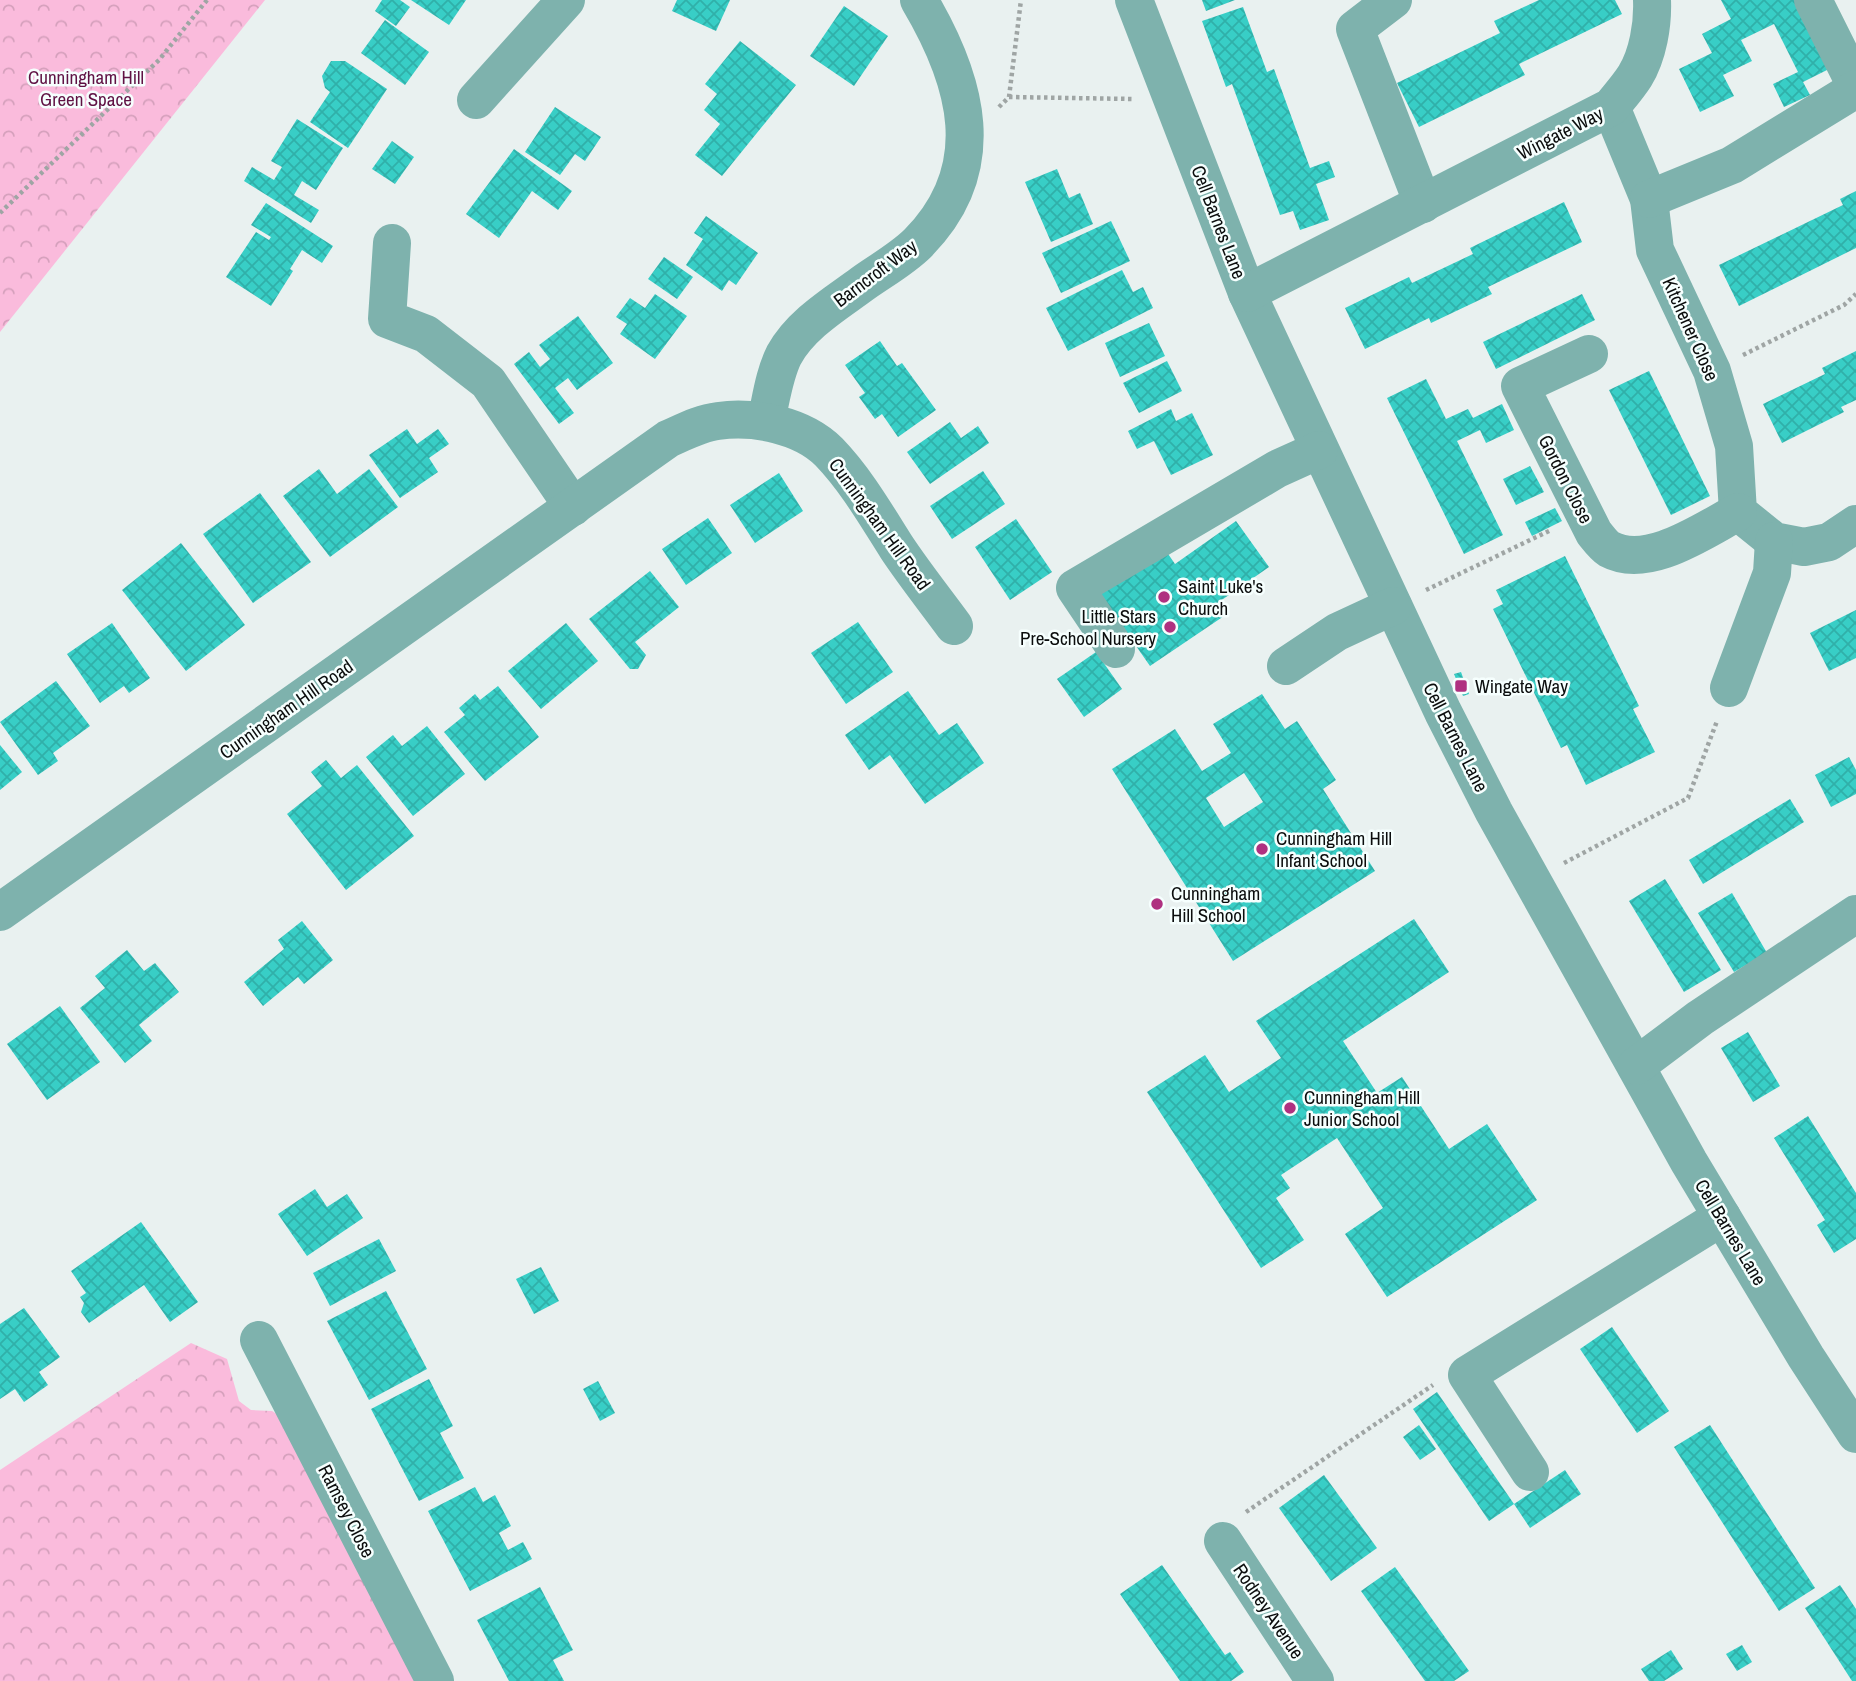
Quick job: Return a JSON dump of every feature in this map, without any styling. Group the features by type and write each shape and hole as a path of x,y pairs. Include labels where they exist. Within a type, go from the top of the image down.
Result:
{"street":[{"path":"476,100 566,0"},
{"name":"Barncroft Way","path":"766,421 784,354 807,325 917,244 947,206 963,170 967,126 959,93 938,32 919,0"},
{"name":"Cell Barnes Lane","path":"1134,0 1247,293 1454,734 1494,812 1722,1217 1856,1434"},
{"path":"1393,0 1355,29 1423,204"},
{"path":"1611,107 1636,74 1647,44 1653,13 1652,0"},
{"path":"1649,199 1732,165 1856,87 1812,0"},
{"name":"Wingate Way","path":"1247,293 1611,107"},
{"name":"Kitchener Close","path":"1611,107 1649,199 1655,250 1712,370 1734,446 1738,512"},
{"path":"392,243 387,318 426,334 488,382 573,507"},
{"name":"Gordon Close","path":"1589,354 1520,386 1583,514 1594,533 1609,549 1645,556 1668,549 1738,512"},
{"name":"Cunningham Hill Road","path":"0,912 668,439 690,429 718,421 766,421 802,435 827,450 852,479 906,562 954,626"},
{"path":"1115,649 1075,588 1277,469 1320,450"},
{"path":"1738,512 1774,541 1804,547 1829,542 1856,524"},
{"path":"1729,688 1772,573 1774,541"},
{"path":"1286,666 1338,632 1393,607"},
{"path":"1636,1066 1700,1018 1856,914"},
{"path":"1530,1472 1467,1375 1722,1217"},
{"name":"Ramsey Close","path":"258,1340 435,1681"},
{"name":"Rodney Avenue","path":"1223,1541 1315,1681"}],"path":[{"path":"0,213 159,60 207,0"},
{"path":"967,126 988,120 1009,96 1021,0"},
{"path":"1009,96 1129,101 1142,96"},
{"path":"1712,370 1844,305 1856,294"},
{"path":"1393,607 1583,514"},
{"path":"1532,879 1688,798 1729,688"},
{"path":"1223,1541 1227,1524 1436,1384 1467,1375"}],"green space":[{"name":"Cunningham Hill Green Space","path":"0,0 265,0 0,332"},
{"path":"191,1343 227,1359 239,1401 251,1410 272,1411 289,1422 422,1681 0,1681 0,1470"}],"building":[{"path":"382,0 400,0 410,7 396,26 375,11"},
{"path":"411,0 466,0 449,25"},
{"path":"677,0 730,0 716,31 672,11"},
{"path":"1202,0 1235,0 1206,11"},
{"path":"1539,0 1615,0 1622,14 1519,64 1525,75 1419,127 1397,83 1500,33 1494,21"},
{"path":"1721,0 1795,0 1829,69 1803,82 1810,95 1784,107 1773,84 1798,72 1774,24 1741,40 1752,61 1723,75 1734,96 1700,112 1679,69 1712,53 1702,34 1731,19"},
{"path":"844,6 888,36 854,86 810,56"},
{"path":"1243,7 1267,72 1274,69 1310,168 1329,161 1335,177 1316,184 1329,220 1300,230 1293,211 1280,215 1232,84 1226,87 1202,21"},
{"path":"385,20 429,52 405,85 361,53"},
{"path":"740,41 796,85 722,176 695,155 720,124 704,110 717,94 705,84"},
{"path":"331,61 345,61 387,89 348,148 310,122 330,92 325,88 322,76"},
{"path":"555,107 601,137 585,161 575,154 560,175 525,152"},
{"path":"297,119 343,148 316,190 302,181 294,195 319,210 311,223 244,181 252,167 274,180 282,167 271,161"},
{"path":"392,141 414,157 395,184 372,169"},
{"path":"514,149 572,191 558,210 532,191 499,238 466,214"},
{"path":"1057,169 1069,198 1080,193 1093,224 1051,242 1025,182"},
{"path":"1856,191 1856,248 1739,306 1719,265 1843,205 1840,199"},
{"path":"1564,202 1582,242 1488,287 1492,294 1431,323 1429,318 1365,349 1345,308 1409,277 1412,283 1473,254 1470,248"},
{"path":"266,203 333,246 322,263 302,250 290,269 293,271 271,306 226,277 256,232 269,240 271,237 251,225"},
{"path":"706,216 758,253 736,285 729,280 722,291 686,265 703,239 694,233"},
{"path":"1111,221 1130,261 1061,293 1042,253"},
{"path":"664,257 693,277 677,299 648,279"},
{"path":"1122,270 1133,292 1143,287 1153,308 1068,351 1046,308"},
{"path":"655,294 687,316 655,359 620,334 627,324 616,317 630,298 645,308"},
{"path":"1582,294 1595,320 1496,369 1483,342"},
{"path":"578,316 613,363 577,390 568,378 555,388 574,413 559,424 514,364 529,352 540,367 550,359 539,345"},
{"path":"1149,323 1165,356 1120,377 1105,343"},
{"path":"880,341 897,366 902,363 936,410 898,437 882,414 875,419 859,397 865,393 845,365"},
{"path":"1856,351 1856,400 1841,407 1844,412 1782,443 1763,404 1825,374 1822,368"},
{"path":"1167,361 1182,391 1139,413 1123,383"},
{"path":"1649,371 1710,496 1671,515 1609,390"},
{"path":"1426,379 1446,419 1468,409 1473,418 1502,404 1514,430 1486,443 1480,430 1457,441 1503,535 1464,554 1387,398"},
{"path":"1171,409 1176,421 1192,413 1213,455 1171,475 1154,441 1137,449 1128,431"},
{"path":"950,422 961,438 978,426 989,443 930,484 907,452"},
{"path":"407,429 417,444 438,429 449,444 429,458 438,472 400,498 369,455"},
{"path":"1530,466 1544,492 1516,505 1503,479"},
{"path":"319,469 337,494 369,469 398,507 330,557 283,496"},
{"path":"983,471 1005,504 952,539 930,506"},
{"path":"779,473 803,511 755,543 730,505"},
{"path":"260,493 311,562 253,603 203,534"},
{"path":"1555,508 1562,521 1532,536 1525,522"},
{"path":"708,518 732,553 686,585 662,549"},
{"path":"1016,519 1052,572 1010,600 975,547"},
{"name":"Saint Luke's Church","path":"1236,521 1269,567 1216,604 1224,616 1150,666 1097,590 1162,545 1175,564"},
{"path":"181,543 245,625 186,671 122,590"},
{"path":"1565,556 1639,706 1633,709 1655,752 1586,785 1567,745 1561,748 1493,609 1503,604 1496,590"},
{"path":"650,571 679,607 635,642 646,655 638,669 630,669 589,619"},
{"path":"1856,610 1856,658 1829,671 1810,633"},
{"path":"858,622 893,672 846,704 811,653"},
{"path":"112,623 150,678 129,693 124,686 100,703 67,654"},
{"path":"566,623 598,661 541,709 508,671"},
{"path":"1096,652 1122,689 1084,717 1057,679"},
{"path":"1461,672 1469,694 1463,696 1454,674"},
{"path":"56,681 90,726 53,753 58,761 38,775 0,722"},
{"path":"498,686 539,737 485,781 444,732 465,715 459,708 475,694 480,700"},
{"path":"908,691 939,735 957,723 984,763 925,804 890,755 869,770 845,735"},
{"name":"Cunningham Hill Infant School","path":"1262,694 1285,729 1297,721 1336,780 1323,789 1375,871 1233,961 1112,769 1175,729 1202,771 1231,753 1213,724","holes":["1244,773 1263,802 1224,827 1206,798"]},
{"path":"427,726 465,774 413,816 366,757 393,735 402,746"},
{"path":"0,745 22,772 0,790"},
{"path":"1849,757 1856,770 1856,794 1831,807 1815,775"},
{"path":"326,760 341,778 357,765 414,836 346,890 287,814 322,786 311,772"},
{"path":"1790,799 1804,822 1703,884 1689,860"},
{"path":"1665,879 1721,970 1684,992 1629,901"},
{"path":"1732,893 1767,953 1734,972 1698,913"},
{"name":"Cunningham Hill Junior School","path":"1414,919 1449,972 1343,1041 1377,1093 1402,1077 1449,1149 1487,1124 1537,1200 1387,1297 1345,1234 1383,1208 1337,1138 1281,1175 1290,1188 1276,1198 1304,1240 1261,1268 1147,1092 1205,1055 1229,1092 1281,1058 1256,1021"},
{"path":"302,921 333,960 304,984 298,977 263,1006 244,982 284,949 278,940"},
{"path":"127,950 144,971 155,963 179,992 139,1025 152,1041 125,1063 80,1008 105,988 95,976"},
{"path":"60,1006 100,1062 47,1100 7,1044"},
{"path":"1748,1032 1780,1086 1753,1102 1721,1048"},
{"path":"1808,1116 1856,1193 1856,1239 1834,1253 1817,1225 1825,1220 1774,1138"},
{"path":"315,1189 327,1207 347,1194 363,1218 307,1256 278,1214"},
{"path":"141,1222 198,1302 170,1322 144,1285 89,1323 81,1312 84,1303 80,1297 86,1293 71,1271"},
{"path":"379,1239 396,1271 330,1306 313,1273"},
{"path":"541,1267 559,1301 534,1314 516,1279"},
{"path":"386,1291 427,1369 369,1400 327,1321"},
{"path":"24,1308 60,1357 39,1372 48,1385 24,1402 15,1389 0,1399 0,1324"},
{"path":"1612,1327 1669,1411 1637,1433 1580,1349"},
{"path":"429,1379 453,1426 440,1433 464,1478 419,1501 371,1409"},
{"path":"598,1381 615,1413 600,1421 583,1389"},
{"path":"1437,1392 1514,1504 1489,1521 1413,1409"},
{"path":"1419,1425 1436,1449 1420,1460 1403,1437"},
{"path":"1710,1425 1815,1588 1779,1611 1674,1447"},
{"path":"1565,1470 1581,1494 1530,1528 1514,1504"},
{"path":"1324,1475 1377,1548 1331,1581 1279,1508"},
{"path":"475,1487 483,1502 495,1495 511,1526 499,1533 508,1550 523,1542 532,1559 470,1591 428,1511"},
{"path":"1162,1565 1225,1655 1230,1652 1244,1672 1231,1681 1180,1681 1120,1594"},
{"path":"1395,1567 1469,1671 1454,1681 1425,1681 1361,1591"},
{"path":"1840,1585 1856,1609 1856,1681 1852,1681 1805,1608"},
{"path":"540,1587 573,1650 553,1660 564,1681 509,1681 477,1620"},
{"path":"1742,1645 1752,1662 1737,1671 1726,1654"},
{"path":"1671,1650 1683,1669 1664,1681 1649,1681 1641,1669"}],"place":[{"name":"Saint Luke's Church","path":"1164,597"},
{"name":"Little Stars Pre-School Nursery","path":"1170,627"},
{"name":"Wingate Way","path":"1461,686"},
{"name":"Cunningham Hill Infant School","path":"1262,849"},
{"name":"Cunningham Hill School","path":"1157,904"},
{"name":"Cunningham Hill Junior School","path":"1290,1108"}]}
